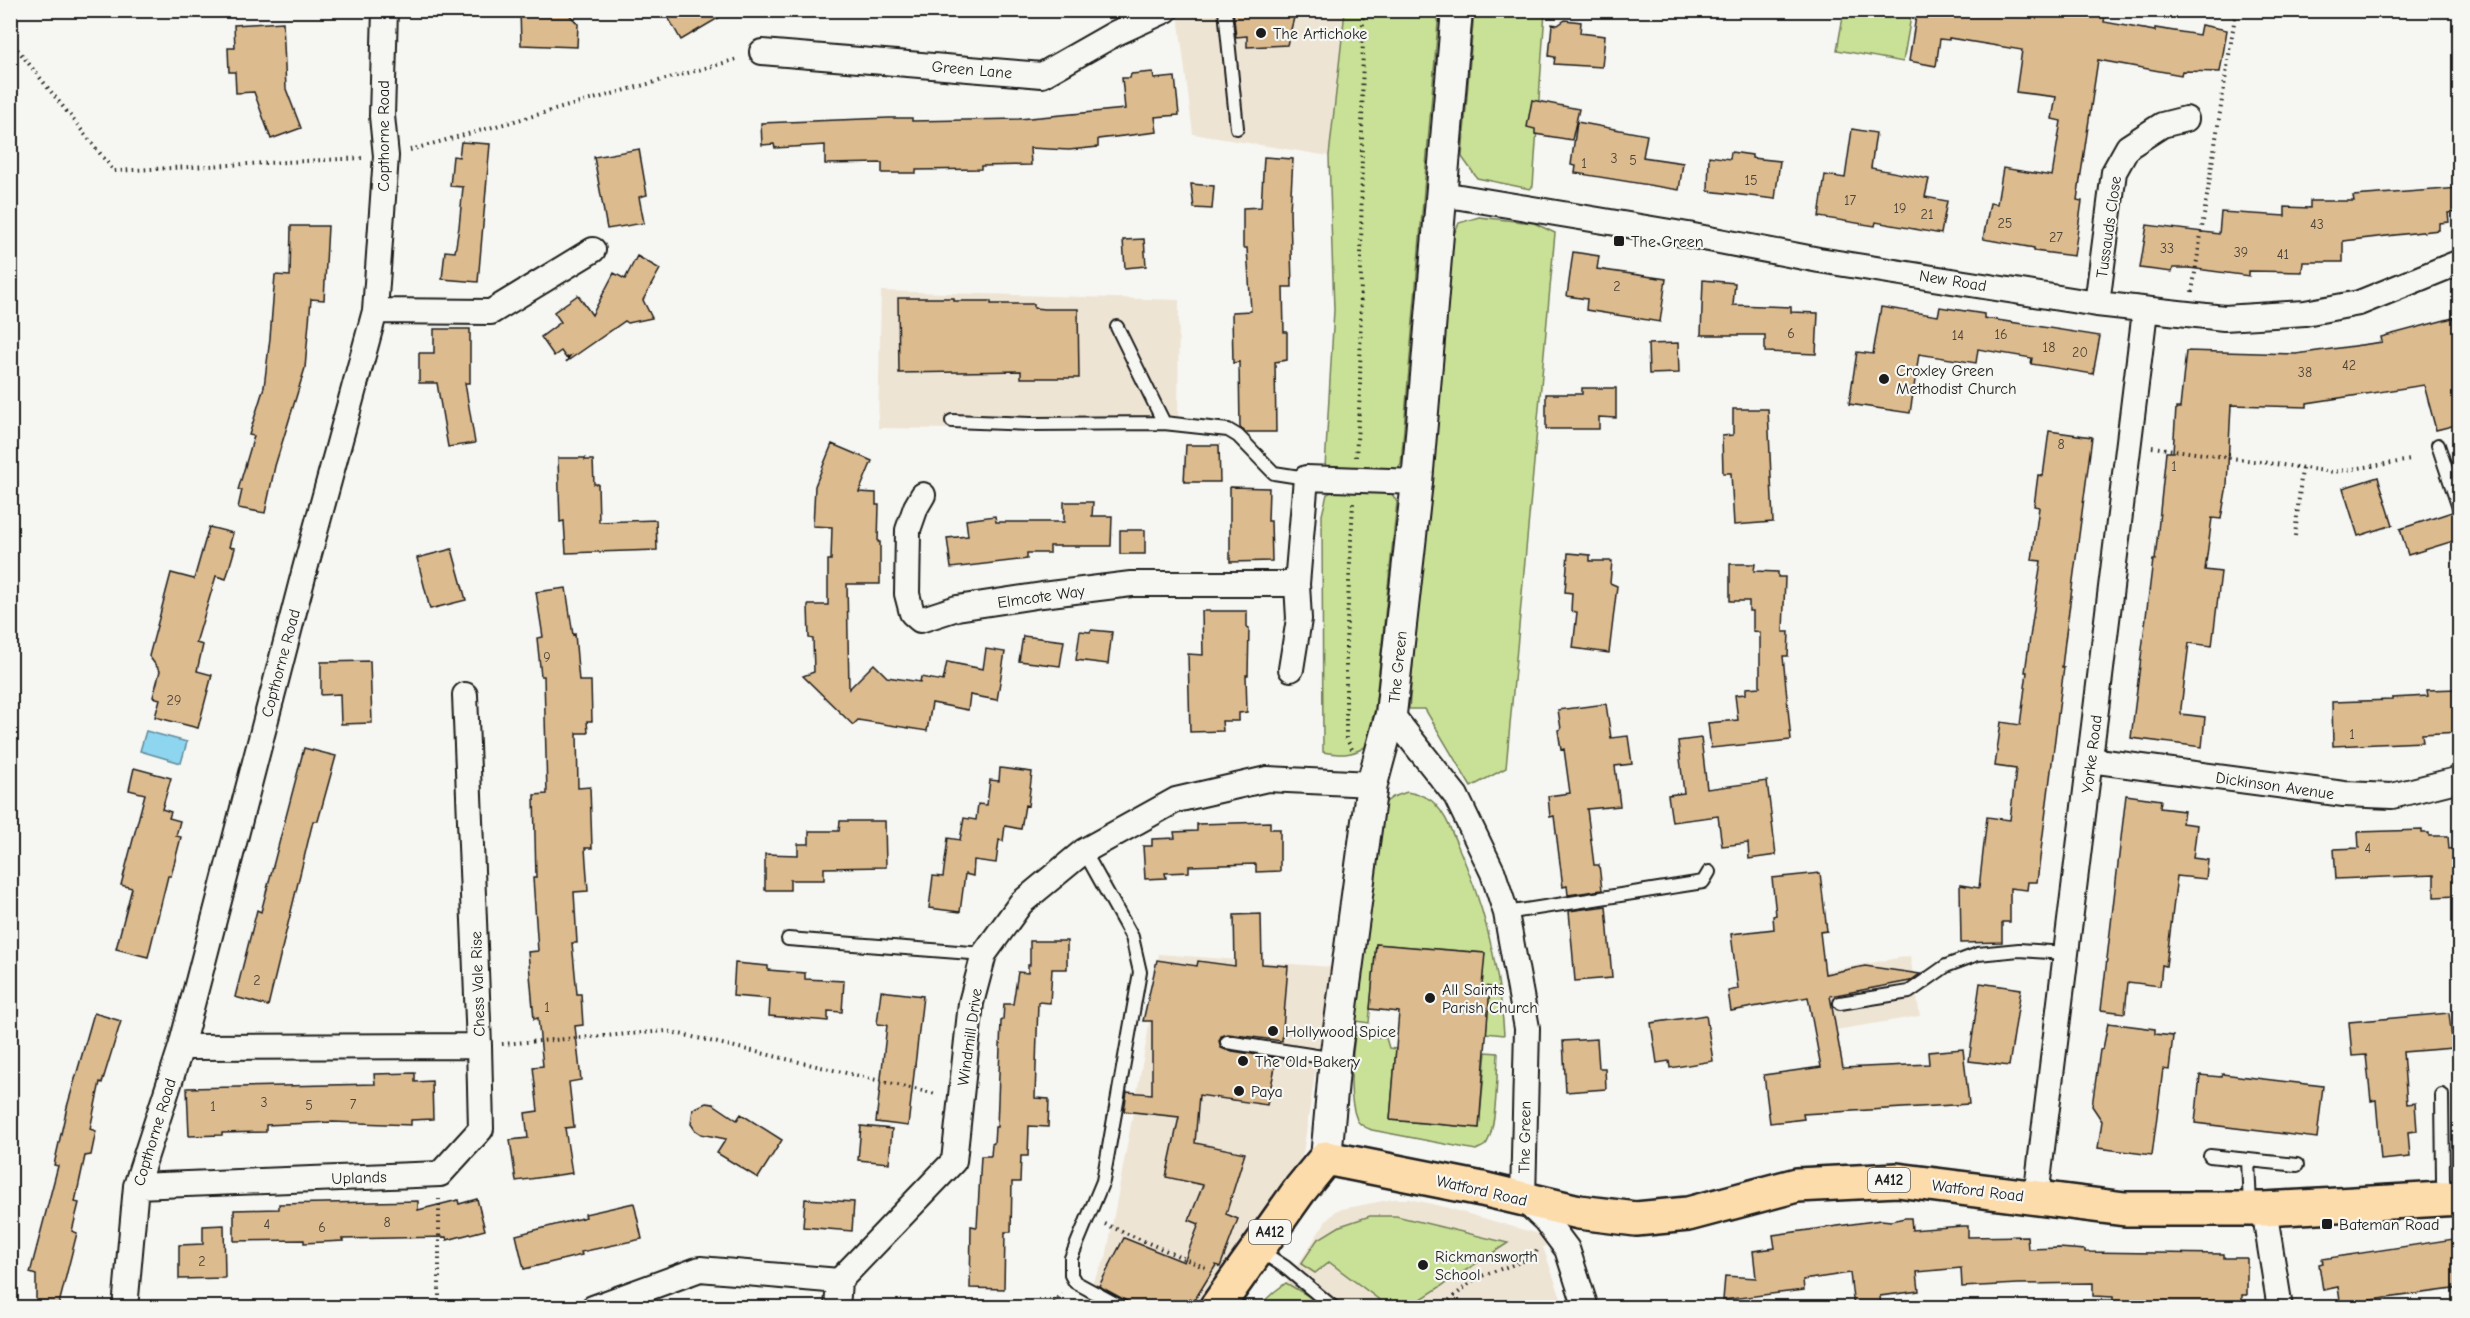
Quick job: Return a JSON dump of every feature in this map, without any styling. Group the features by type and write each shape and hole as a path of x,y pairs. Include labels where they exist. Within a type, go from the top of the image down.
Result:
{"main road":[{"name":"Watford Road","path":"1326,1158 1422,1176 1579,1212 1636,1219 1688,1214 1797,1185 1897,1180 2125,1209 2257,1209 2453,1199"},
{"name":"A412","path":"1225,1295 1299,1191 1326,1158"}],"street":[{"name":"Copthorne Road","path":"125,1308 136,1186 180,1047 375,311 386,156 382,116 385,10"},
{"name":"Green Lane","path":"762,52 1042,75 1116,33 1166,10"},
{"name":"The Green","path":"1326,1158 1335,1059 1372,784 1391,714 1417,482 1457,10"},
{"name":"Tussauds Close","path":"2097,304 2114,172 2128,147 2162,125 2186,119"},
{"name":"New Road","path":"1442,194 1688,235 1819,260 2145,311 2224,318 2269,317 2359,303 2460,262"},
{"path":"375,311 491,312 593,250"},
{"name":"Yorke Road","path":"2036,1197 2131,444 2145,311"},
{"path":"1291,669 1299,619 1297,584 1306,478 1417,482"},
{"name":"Elmcote Way","path":"923,495 908,530 907,594 912,613 920,620 941,612 968,607 1131,584 1297,584"},
{"name":"Chess Vale Rise","path":"180,1047 479,1046 465,695"},
{"name":"The Green","path":"1391,714 1456,796 1493,873 1506,913 1527,1028 1523,1199"},
{"name":"Dickinson Avenue","path":"2090,760 2344,794 2392,796 2460,779"},
{"name":"Windmill Drive","path":"839,1281 954,1161 971,1003 984,954 1021,903 1084,851 1176,800 1267,778 1372,784"},
{"path":"440,1174 481,1129 479,1046"},
{"name":"Uplands","path":"136,1186 440,1174"},
{"path":"1523,1199 1546,1221 1568,1249 1586,1308"},
{"path":"2257,1209 2280,1308"},
{"path":"593,1308 700,1269 839,1281 837,1308"}],"lane":[{"path":"1225,10 1237,128"},
{"path":"1117,327 1164,423"},
{"path":"952,421 1031,424 1164,423 1228,429 1238,436 1274,473 1306,478"},
{"path":"2438,445 2460,511"},
{"path":"1084,851 1132,937 1140,972 1103,1181 1071,1258 1071,1275 1075,1282 1123,1308"},
{"path":"1506,913 1703,882 1709,872"},
{"path":"788,939 984,954"},
{"path":"1840,1003 1909,992 1946,966 1978,954 2019,950 2066,953"},
{"path":"1227,1042 1335,1059"},
{"path":"2442,1095 2443,1180 2453,1199"},
{"path":"2210,1156 2297,1165"},
{"path":"2248,1160 2257,1209"},
{"path":"1258,1249 1334,1308"}],"path":[{"path":"1363,10 1360,392 1346,642 1346,738 1372,784"},
{"path":"2184,315 2191,295 2236,10"},
{"path":"10,40 114,171 386,156 762,52"},
{"path":"2131,444 2333,472 2411,460"},
{"path":"2295,536 2302,468"},
{"path":"479,1046 667,1031 960,1100"},
{"path":"439,1308 440,1174"},
{"path":"1088,1217 1147,1240 1208,1269 1225,1295"},
{"path":"1440,1308 1476,1278 1534,1257 1546,1221"}],"shaded area":[{"path":"1186,10 1345,11 1329,156 1193,134 1178,15"},
{"path":"881,291 1179,300 1178,432 878,428"},
{"path":"1159,954 1331,967 1303,1153 1286,1186 1209,1307 1078,1308 1106,1258 1147,1038"},
{"path":"1910,956 1920,1016 1818,1033 1808,974"},
{"name":"Rickmansworth School","path":"1393,1199 1409,1199 1441,1206 1542,1235 1549,1244 1543,1247 1564,1307 1259,1308 1286,1283 1326,1221 1337,1210"}],"green space":[{"path":"1345,11 1439,11 1401,464 1397,471 1325,468 1334,310 1329,156"},
{"path":"1474,11 1545,11 1533,186 1530,189 1477,178 1462,157"},
{"path":"1844,11 1912,11 1903,62 1837,50"},
{"path":"1479,217 1534,223 1555,233 1506,768 1471,787 1425,709 1409,709 1449,245 1459,223"},
{"path":"1339,490 1381,490 1392,494 1397,502 1375,709 1365,747 1354,752 1340,754 1323,752 1322,515 1327,494"},
{"path":"1407,792 1426,797 1439,808 1467,867 1489,938 1499,986 1504,1035 1486,1033 1490,987 1482,986 1484,953 1376,944 1369,1023 1356,1021 1379,807 1393,797"},
{"path":"1355,1035 1386,1038 1389,1048 1396,1049 1390,1120 1479,1128 1486,1052 1498,1053 1494,1117 1492,1130 1484,1146 1476,1150 1372,1130 1360,1124 1354,1110 1351,1089"},
{"path":"1370,1216 1396,1216 1508,1243 1409,1307 1389,1307 1329,1262 1315,1273 1301,1264 1317,1240 1340,1226"},
{"path":"1286,1283 1312,1298 1307,1307 1258,1307 1274,1292"}],"water":[{"path":"146,731 187,742 181,763 140,751"}],"building":[{"path":"520,10 565,10 578,24 577,47 521,45"},
{"path":"664,10 732,10 681,40"},
{"name":"The Artichoke","path":"1233,10 1296,10 1287,45 1247,47 1247,36 1236,37"},
{"path":"1917,10 2106,10 2104,22 2155,31 2155,28 2199,35 2201,25 2227,30 2220,72 2182,71 2181,75 2098,60 2077,200 2082,201 2074,256 2034,251 2034,248 1983,239 1990,203 1997,204 2003,168 2052,176 2061,121 2052,119 2056,97 2016,92 2022,50 1949,38 1949,40 1940,39 1936,66 1909,61"},
{"path":"1565,20 1581,22 1580,33 1605,36 1602,67 1554,64 1555,57 1549,56 1552,24 1558,25"},
{"path":"283,22 286,89 301,128 271,139 254,92 236,93 235,72 229,72 228,48 235,48 234,25"},
{"path":"1153,72 1154,79 1175,77 1179,115 1155,117 1157,132 1098,139 1098,147 1069,150 1030,148 1031,165 981,166 981,169 916,170 916,173 882,173 882,163 825,164 825,145 775,148 774,144 762,145 761,123 889,118 912,118 912,121 1019,119 1125,109 1122,78 1130,78 1131,74"},
{"path":"1532,100 1579,109 1572,140 1535,134 1535,129 1527,127"},
{"path":"1577,122 1647,135 1643,157 1683,163 1679,190 1575,173 1576,166 1571,165"},
{"path":"1852,129 1876,133 1871,168 1929,179 1925,197 1947,201 1941,234 1876,222 1875,226 1819,217 1825,175 1845,178"},
{"path":"461,142 490,144 478,282 442,279 445,251 455,252 459,227 463,187 450,186 453,156 459,157"},
{"path":"639,149 647,195 639,197 644,223 607,229 594,157"},
{"path":"1731,152 1752,155 1752,158 1780,161 1775,199 1708,191 1709,156 1730,159"},
{"path":"1264,157 1293,159 1290,211 1292,287 1283,287 1287,360 1275,362 1276,432 1245,432 1240,427 1239,362 1233,363 1232,312 1251,311 1247,248 1243,248 1243,208 1261,207"},
{"path":"1191,184 1214,186 1212,209 1194,208"},
{"path":"2460,188 2460,212 2448,213 2449,222 2439,223 2439,230 2343,241 2343,262 2303,262 2302,272 2249,271 2249,276 2189,268 2173,268 2172,272 2140,268 2147,225 2219,234 2221,212 2285,216 2285,207 2310,208 2310,201 2354,201 2353,196"},
{"path":"291,226 328,226 324,300 311,299 305,368 275,466 265,513 238,508 242,490 238,490 254,436 249,435 264,387 275,275 290,276"},
{"path":"1144,239 1146,266 1125,268 1123,240"},
{"path":"1573,252 1599,256 1597,269 1666,279 1660,322 1586,310 1587,299 1567,296"},
{"path":"637,256 660,269 643,300 652,318 628,323 625,321 566,362 570,356 566,358 561,351 554,356 541,337 561,322 554,312 578,295 592,315 614,273 625,279"},
{"path":"1703,280 1735,283 1733,305 1791,307 1791,312 1818,313 1816,354 1765,352 1765,335 1701,335"},
{"path":"898,298 954,298 954,301 991,301 991,304 1034,304 1034,308 1078,309 1079,378 1021,378 1021,371 899,373"},
{"path":"1881,307 1938,316 1940,307 1984,314 1984,318 2100,336 2093,374 2031,364 2032,358 1978,349 1976,363 1919,354 1910,413 1849,404 1857,352 1873,354"},
{"path":"2460,316 2460,424 2436,430 2424,385 2307,403 2307,407 2231,405 2227,485 2221,519 2212,518 2205,570 2221,572 2212,646 2189,643 2181,708 2181,714 2205,717 2202,747 2131,738 2153,560 2155,560 2166,452 2173,452 2176,408 2180,408 2186,351 2296,354 2382,342 2381,337"},
{"path":"434,329 470,329 470,383 465,383 475,443 448,447 437,383 419,383 419,353 434,353"},
{"path":"1678,343 1679,373 1649,374 1648,344"},
{"path":"1582,388 1616,388 1616,418 1599,417 1599,429 1546,429 1546,394 1582,394"},
{"path":"1733,409 1768,409 1773,522 1734,525 1731,473 1723,473 1722,436 1733,435"},
{"path":"2049,431 2092,437 2037,882 2028,882 2027,890 2010,888 2010,922 2002,922 2002,942 1961,943 1960,885 1979,888 1987,817 2010,820 2016,769 1995,766 2001,722 2020,725 2041,561 2032,560 2039,507 2034,506 2038,475 2043,476"},
{"path":"832,444 872,461 859,492 876,493 876,505 879,505 880,584 847,584 849,689 874,664 887,677 920,682 921,677 943,681 947,662 983,669 986,649 1005,652 997,700 970,695 968,710 932,703 927,731 858,720 853,725 803,676 814,672 813,639 809,638 808,605 828,605 828,560 831,560 832,527 813,526 815,486"},
{"path":"1186,445 1219,445 1220,482 1184,482"},
{"path":"558,458 593,460 594,484 598,484 599,522 656,520 657,550 566,553 564,521 560,522"},
{"path":"2378,477 2393,525 2358,536 2343,488"},
{"path":"1230,487 1269,488 1268,521 1271,521 1272,561 1230,562"},
{"path":"1064,502 1093,502 1092,516 1112,516 1111,546 1050,546 1050,553 1027,553 1027,559 951,568 947,538 968,536 966,520 995,516 996,522 1064,522"},
{"path":"2452,512 2454,517 2460,519 2460,539 2408,555 2400,529"},
{"path":"209,527 233,533 229,547 235,548 226,579 216,576 196,643 203,645 197,671 212,675 198,728 155,717 160,699 153,697 160,671 149,656 171,573 194,579"},
{"path":"1120,530 1145,530 1145,554 1120,554"},
{"path":"452,549 466,600 430,609 417,558"},
{"path":"1568,553 1590,555 1590,561 1612,561 1610,583 1617,586 1609,653 1573,648 1577,612 1571,611 1572,593 1565,592"},
{"path":"1730,564 1755,564 1754,571 1778,572 1778,577 1785,577 1783,632 1789,632 1788,656 1783,656 1791,740 1711,748 1708,723 1738,720 1735,695 1746,694 1746,688 1760,687 1760,632 1753,631 1753,611 1749,611 1749,601 1730,601"},
{"path":"566,588 573,635 575,634 579,681 591,681 592,721 587,721 588,733 577,733 578,788 590,787 592,848 585,848 588,891 574,892 577,943 572,943 577,994 581,994 583,1025 575,1026 581,1080 569,1082 574,1127 565,1128 572,1173 516,1181 510,1140 528,1138 525,1113 538,1111 533,1067 543,1066 538,1018 534,1019 528,952 538,951 533,878 536,878 534,795 547,794 544,676 541,676 537,638 543,637 536,592"},
{"path":"1202,611 1247,611 1247,627 1249,628 1248,675 1246,675 1247,712 1239,713 1239,721 1222,721 1223,731 1190,732 1188,654 1203,655"},
{"path":"1091,630 1112,632 1108,664 1076,660 1080,631 1090,632"},
{"path":"1023,636 1064,641 1060,666 1019,661"},
{"path":"370,661 372,723 341,724 340,694 321,695 321,662"},
{"path":"2458,689 2460,732 2422,734 2423,742 2333,746 2332,702 2392,700 2392,698 2428,696 2427,690"},
{"path":"1606,704 1611,738 1628,736 1632,764 1615,766 1620,806 1587,809 1594,865 1599,865 1602,890 1568,895 1567,886 1563,887 1554,816 1550,817 1548,796 1570,793 1564,749 1561,750 1558,730 1561,729 1558,710"},
{"path":"1701,738 1707,789 1767,781 1776,855 1749,859 1748,843 1722,846 1718,816 1672,822 1668,795 1684,793 1678,741"},
{"path":"304,748 336,756 318,821 313,821 268,1006 235,997 257,910 261,912"},
{"path":"134,768 171,778 162,809 171,812 169,818 180,821 176,836 181,837 171,876 168,876 148,957 116,949 132,888 121,885 145,794 129,790"},
{"path":"1000,768 1032,772 1028,806 1025,805 1021,829 1005,826 1003,841 999,840 996,863 974,860 973,876 965,874 960,912 929,908 933,876 943,877 948,838 960,840 964,818 976,820 978,804 987,805 990,780 999,781"},
{"path":"2126,795 2161,800 2160,808 2184,811 2182,823 2197,825 2193,858 2208,860 2206,879 2177,876 2166,966 2162,965 2160,986 2128,982 2125,1013 2101,1010"},
{"path":"840,821 885,821 886,867 824,868 824,880 790,880 790,890 765,890 765,854 798,855 798,844 809,844 809,831 839,831"},
{"path":"1270,822 1270,829 1280,829 1280,871 1256,872 1256,864 1189,866 1189,872 1165,873 1166,878 1145,879 1143,846 1152,846 1152,839 1175,838 1174,832 1197,831 1197,824"},
{"path":"2422,830 2422,833 2429,833 2429,836 2448,836 2449,849 2456,848 2457,896 2434,897 2434,875 2336,879 2334,849 2359,848 2358,832"},
{"path":"1820,873 1827,931 1820,932 1825,974 1865,966 1920,974 1910,981 1830,996 1843,1068 1929,1064 1928,1052 1963,1049 1969,1104 1803,1114 1804,1119 1770,1123 1764,1075 1821,1067 1808,997 1731,1011 1728,991 1738,989 1731,934 1774,929 1773,916 1776,915 1772,878"},
{"path":"1606,906 1612,978 1575,981 1569,911"},
{"path":"1261,914 1262,964 1288,966 1282,1041 1228,1034 1221,1036 1219,1041 1221,1048 1226,1050 1277,1058 1267,1105 1199,1095 1195,1143 1245,1153 1226,1214 1238,1219 1220,1267 1216,1265 1194,1301 1190,1299 1186,1308 1131,1308 1127,1301 1099,1286 1124,1238 1184,1262 1199,1224 1189,1220 1203,1185 1166,1177 1179,1117 1124,1111 1127,1092 1152,1094 1152,1021 1143,1021 1157,960 1197,966 1198,961 1235,966 1234,915"},
{"path":"1030,941 1067,941 1067,969 1052,969 1050,1003 1038,1002 1035,1098 1049,1099 1048,1127 1029,1126 1028,1156 1021,1156 1020,1182 1012,1182 1011,1232 1005,1232 1004,1289 970,1288 971,1226 977,1227 981,1156 991,1156 995,1127 997,1127 1001,1021 1004,1004 1013,1004 1018,972 1028,973"},
{"path":"1376,944 1485,953 1482,986 1490,987 1479,1128 1390,1120 1399,1012 1370,1009"},
{"path":"735,963 768,966 768,970 805,973 805,979 844,981 842,1012 828,1011 828,1021 769,1016 770,999 733,996"},
{"path":"1980,983 2021,989 2009,1066 1969,1061"},
{"path":"881,991 923,996 908,1126 876,1122 887,1025 877,1024"},
{"path":"94,1013 121,1021 102,1083 100,1082 90,1129 96,1131 91,1155 85,1156 75,1202 79,1203 72,1231 77,1233 58,1308 36,1308 36,1275 30,1273 58,1166 54,1165 67,1107"},
{"path":"2449,1013 2453,1048 2403,1052 2407,1104 2415,1103 2417,1131 2408,1132 2410,1157 2381,1160 2376,1100 2371,1101 2366,1055 2352,1056 2349,1022"},
{"path":"1706,1015 1713,1061 1670,1068 1669,1061 1657,1063 1651,1023"},
{"path":"2108,1023 2155,1029 2155,1034 2173,1036 2169,1070 2163,1069 2152,1155 2098,1148 2102,1121 2092,1106 2100,1050 2103,1049"},
{"path":"1597,1039 1599,1068 1605,1068 1606,1089 1566,1092 1563,1041"},
{"path":"415,1073 415,1082 432,1081 433,1119 411,1120 411,1125 333,1122 266,1125 266,1132 189,1136 187,1088 375,1084 374,1074"},
{"path":"2222,1074 2323,1086 2317,1138 2195,1123 2200,1075 2221,1077"},
{"path":"706,1103 713,1104 737,1120 741,1114 782,1140 758,1178 717,1153 726,1139 701,1134 695,1130 691,1124 693,1109"},
{"path":"861,1126 892,1129 889,1163 858,1160"},
{"path":"477,1199 485,1230 447,1240 446,1237 342,1239 343,1241 304,1243 304,1240 234,1241 234,1210 279,1209 279,1204 418,1201 418,1210 458,1200 459,1204"},
{"path":"805,1199 854,1202 852,1231 803,1227"},
{"path":"634,1203 642,1239 581,1252 582,1255 524,1269 516,1235 586,1217 585,1214"},
{"path":"1911,1218 1912,1230 1968,1226 1968,1237 2027,1236 2028,1249 2224,1254 2224,1258 2247,1258 2247,1295 2242,1295 2242,1304 2167,1304 2167,1308 2113,1308 2113,1297 2093,1296 2093,1283 1962,1287 1961,1268 1917,1272 1919,1291 1880,1296 1881,1308 1854,1308 1850,1273 1803,1280 1804,1290 1723,1300 1725,1276 1756,1278 1753,1251 1775,1248 1773,1235"},
{"path":"224,1225 225,1278 179,1279 179,1245 203,1244 203,1226"},
{"path":"2460,1238 2460,1288 2365,1301 2366,1308 2341,1308 2338,1287 2323,1290 2319,1264 2323,1263 2322,1259"}],"place":[{"name":"The Artichoke","path":"1261,33"},
{"name":"The Green","path":"1619,241"},
{"name":"Croxley Green Methodist Church","path":"1884,379"},
{"name":"All Saints Parish Church","path":"1430,998"},
{"name":"Hollywood Spice","path":"1273,1031"},
{"name":"The Old Bakery","path":"1243,1061"},
{"name":"Paya","path":"1239,1091"},
{"name":"Bateman Road","path":"2327,1224"},
{"name":"Rickmansworth School","path":"1423,1265"}]}
